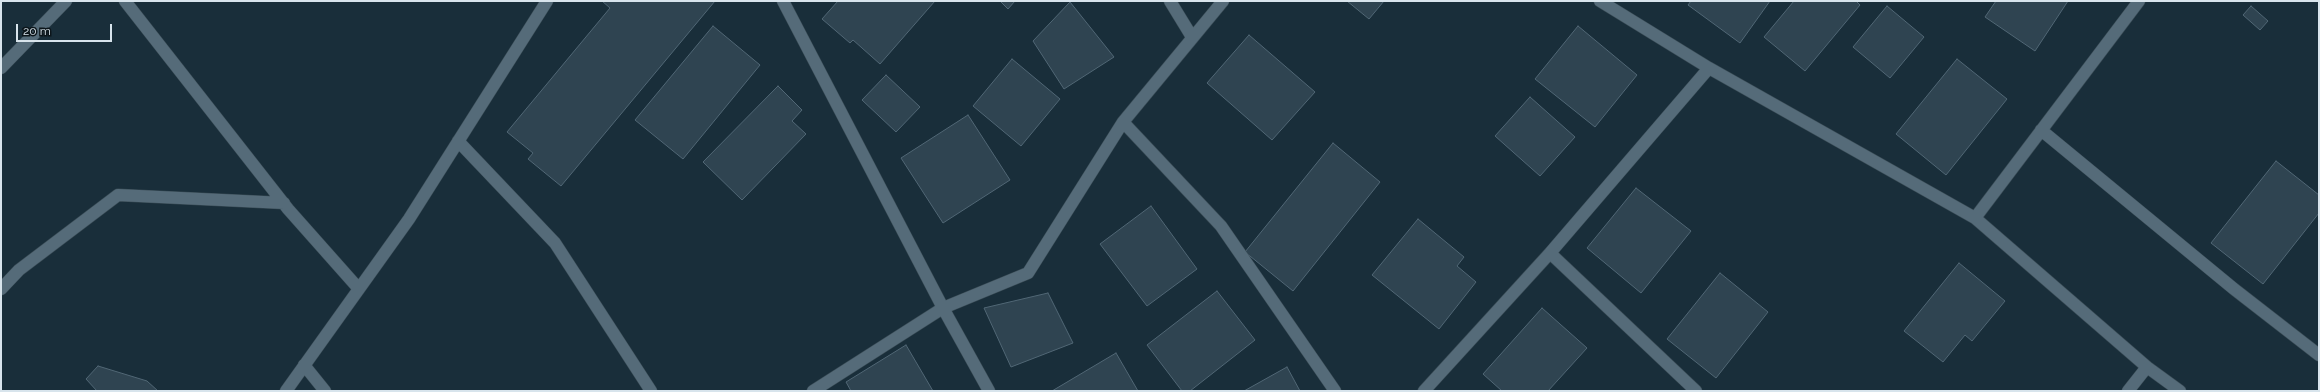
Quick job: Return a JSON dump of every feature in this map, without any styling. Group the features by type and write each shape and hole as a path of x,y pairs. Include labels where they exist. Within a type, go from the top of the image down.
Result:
{"street":[{"path":"1,68 66,1"},
{"path":"125,1 284,203 359,289"},
{"path":"286,391 409,219 547,1"},
{"path":"783,1 943,308 989,391"},
{"path":"1170,1 1192,37"},
{"path":"813,391 943,308 1028,273 1123,122 1223,1"},
{"path":"1600,1 1709,68 1975,218 2147,367 2180,391"},
{"path":"1975,218 2139,1"},
{"path":"1424,391 1550,254 1709,68"},
{"path":"1123,122 1221,226 1335,391"},
{"path":"2041,130 2234,289 2319,355"},
{"path":"458,141 555,243 651,391"},
{"path":"1,289 19,270 118,195 284,203"},
{"path":"1550,254 1696,391"},
{"path":"304,365 325,391"},
{"path":"2128,391 2147,367"}],"building":[{"path":"602,1 715,1 561,186 528,159 533,153 507,132 610,8"},
{"path":"838,1 935,1 880,64 853,40 850,43 822,19"},
{"path":"1000,1 1015,1 1008,9"},
{"path":"1347,1 1384,1 1369,19"},
{"path":"1691,1 1770,1 1740,43 1688,5"},
{"path":"1794,1 1856,1 1860,5 1805,71 1764,37"},
{"path":"1996,1 2068,1 2035,51 1985,17"},
{"path":"1070,2 1114,57 1064,89 1033,41"},
{"path":"1887,6 1924,37 1890,78 1853,47"},
{"path":"2251,6 2268,21 2260,30 2243,15"},
{"path":"713,26 760,65 683,159 635,120"},
{"path":"1578,26 1637,75 1595,127 1535,79"},
{"path":"1249,35 1315,92 1272,140 1207,83"},
{"path":"1012,59 1060,99 1021,146 973,106"},
{"path":"1957,59 2007,99 1946,175 1896,134"},
{"path":"886,75 920,107 896,132 862,100"},
{"path":"778,86 802,110 792,121 806,134 742,200 703,162"},
{"path":"1530,97 1575,137 1540,176 1495,136"},
{"path":"968,115 1010,180 943,223 901,158"},
{"path":"1333,143 1380,182 1293,291 1245,252"},
{"path":"2276,161 2319,195 2319,213 2263,284 2211,243"},
{"path":"1636,188 1691,231 1641,293 1587,248"},
{"path":"1151,206 1197,269 1147,306 1100,244"},
{"path":"1418,219 1464,257 1457,266 1476,282 1439,329 1372,275"},
{"path":"1959,263 2005,301 1972,341 1965,335 1943,362 1904,331"},
{"path":"1720,273 1768,312 1716,378 1667,339"},
{"path":"1217,291 1255,340 1190,391 1182,391 1147,345"},
{"path":"1048,293 1073,343 1011,367 984,308"},
{"path":"1542,308 1587,348 1548,391 1502,391 1483,374"},
{"path":"906,345 933,391 851,391 846,382"},
{"path":"1116,353 1138,391 1052,391"},
{"path":"98,366 147,381 158,391 97,391 86,379"},
{"path":"1287,367 1300,391 1244,391"}]}
